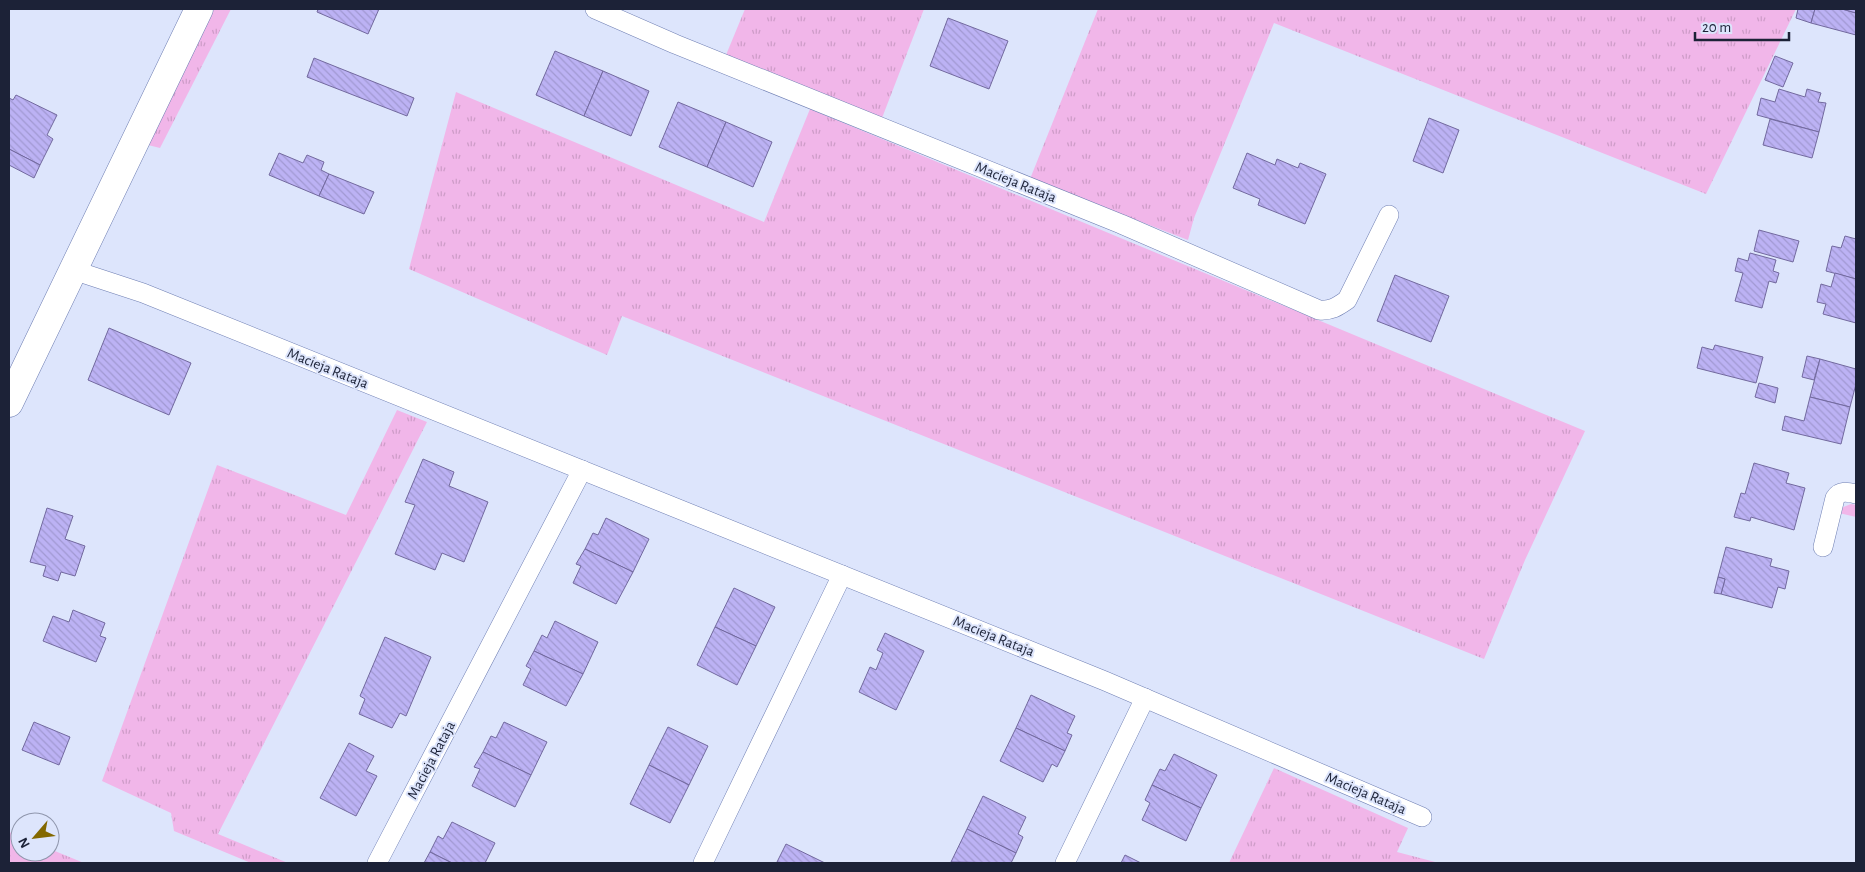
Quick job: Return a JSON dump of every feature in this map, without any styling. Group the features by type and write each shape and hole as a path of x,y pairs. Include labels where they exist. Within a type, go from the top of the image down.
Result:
{"street":[{"path":"9,403 199,9"}],"lane":[{"name":"Macieja Rataja","path":"595,9 684,48 1121,224 1319,310 1328,311 1347,300 1389,215"},
{"name":"Macieja Rataja","path":"73,270 143,293 1145,698 1422,818"},
{"name":"Macieja Rataja","path":"377,863 582,470"},
{"path":"1823,547 1837,494 1842,492 1856,494"},
{"path":"703,863 842,575"},
{"path":"1065,863 1145,698"}],"green space":[{"path":"214,9 231,9 160,148 148,145"},
{"path":"745,9 924,9 882,118 726,55"},
{"path":"1098,9 1796,9 1706,194 1274,23 1194,218 1188,240 1030,179"},
{"path":"456,92 764,222 810,109 1585,431 1525,560 1484,659 622,316 607,355 409,269"},
{"path":"397,410 427,422 218,834 288,863 251,863 174,831 171,813 102,781 217,465 346,515"},
{"path":"1851,504 1856,505 1856,517 1839,513 1841,508"},
{"path":"1274,768 1408,828 1397,852 1439,863 1229,863"},
{"path":"9,832 10,862 60,862 60,853 84,863 9,863"}],"building":[{"path":"318,9 379,9 368,34 317,12"},
{"path":"1798,9 1815,9 1811,23 1796,18"},
{"path":"1815,9 1842,9 1856,13 1856,35 1811,23"},
{"path":"1842,9 1856,9 1856,13"},
{"path":"948,18 1008,41 989,89 930,66"},
{"path":"555,51 603,71 584,116 536,95"},
{"path":"1775,56 1793,63 1783,87 1765,80"},
{"path":"314,58 414,98 407,116 307,77"},
{"path":"603,71 649,91 631,136 584,116"},
{"path":"1779,89 1805,97 1807,89 1821,93 1818,102 1826,103 1819,132 1757,115 1761,98 1775,102"},
{"path":"16,95 57,115 47,135 53,139 40,165 9,149 9,98 13,100"},
{"path":"678,102 726,122 707,167 659,147"},
{"path":"1429,118 1459,130 1443,173 1413,161"},
{"path":"1770,119 1819,132 1812,158 1763,145"},
{"path":"726,122 772,142 753,187 707,167"},
{"path":"9,149 40,165 34,178 9,165"},
{"path":"279,153 303,163 307,155 324,162 321,170 329,174 319,196 269,175"},
{"path":"1247,153 1275,165 1277,159 1298,168 1300,163 1326,174 1305,224 1258,205 1260,199 1233,188"},
{"path":"329,174 374,192 364,214 319,196"},
{"path":"1759,230 1799,241 1793,262 1754,251"},
{"path":"1845,236 1856,239 1856,279 1826,271 1832,246 1841,248"},
{"path":"1750,253 1776,260 1773,271 1779,273 1776,283 1769,281 1762,308 1735,301 1743,273 1735,271 1738,258 1748,261"},
{"path":"1835,273 1856,279 1856,323 1823,314 1826,304 1817,302 1821,284 1831,287"},
{"path":"1395,275 1449,296 1431,342 1377,321"},
{"path":"109,328 191,363 169,415 88,380"},
{"path":"1715,345 1763,357 1756,383 1697,368 1702,347 1713,350"},
{"path":"1807,356 1820,359 1814,380 1802,377"},
{"path":"1820,359 1856,369 1856,384 1850,407 1810,397"},
{"path":"1759,383 1778,388 1775,403 1755,397"},
{"path":"1810,397 1850,407 1841,444 1782,430 1785,416 1804,421"},
{"path":"423,459 454,472 449,486 488,502 464,562 442,553 435,570 395,554 415,505 405,502"},
{"path":"1754,463 1789,473 1786,483 1805,488 1794,530 1751,517 1750,521 1734,517 1741,493 1745,494"},
{"path":"47,508 73,516 65,539 85,546 75,576 61,572 58,581 43,576 46,566 30,562"},
{"path":"606,518 649,539 633,572 585,549 593,533 598,535"},
{"path":"1726,547 1772,559 1770,566 1789,571 1785,589 1778,587 1772,608 1721,594 1725,579 1718,577"},
{"path":"585,549 633,572 616,604 573,583 581,566 576,564"},
{"path":"1718,577 1725,579 1721,594 1714,593"},
{"path":"734,588 775,607 756,646 715,627"},
{"path":"73,610 105,623 100,636 106,638 96,662 43,641 53,616 69,622"},
{"path":"555,621 598,642 583,674 534,651 542,635 547,638"},
{"path":"715,627 756,646 737,685 697,665"},
{"path":"885,633 924,651 896,710 859,692 870,667 876,670 883,653 877,650"},
{"path":"385,637 431,657 406,716 400,713 392,728 359,714 365,699 360,696"},
{"path":"534,651 583,674 566,706 523,685 531,669 526,666"},
{"path":"1031,695 1075,716 1067,733 1072,735 1065,751 1016,728"},
{"path":"34,722 70,737 59,765 22,750"},
{"path":"504,722 547,742 531,775 483,752 491,736 496,738"},
{"path":"668,727 708,746 689,785 649,765"},
{"path":"1016,728 1065,751 1057,767 1052,764 1043,782 1000,761"},
{"path":"349,743 374,756 366,771 377,776 356,816 320,798"},
{"path":"483,752 531,775 515,807 472,786 480,769 474,767"},
{"path":"1174,754 1217,775 1201,808 1152,785 1160,769 1165,771"},
{"path":"649,765 689,785 670,823 630,804"},
{"path":"1152,785 1201,808 1186,841 1142,820 1150,803 1145,800"},
{"path":"983,796 1026,817 1018,834 1023,837 1016,853 967,829"},
{"path":"452,822 495,843 485,863 452,863 430,852 438,836 443,839"},
{"path":"967,829 1016,853 1011,863 951,862"},
{"path":"786,844 825,863 777,862"},
{"path":"430,852 452,863 424,863"},
{"path":"1125,855 1141,863 1121,863"}]}
